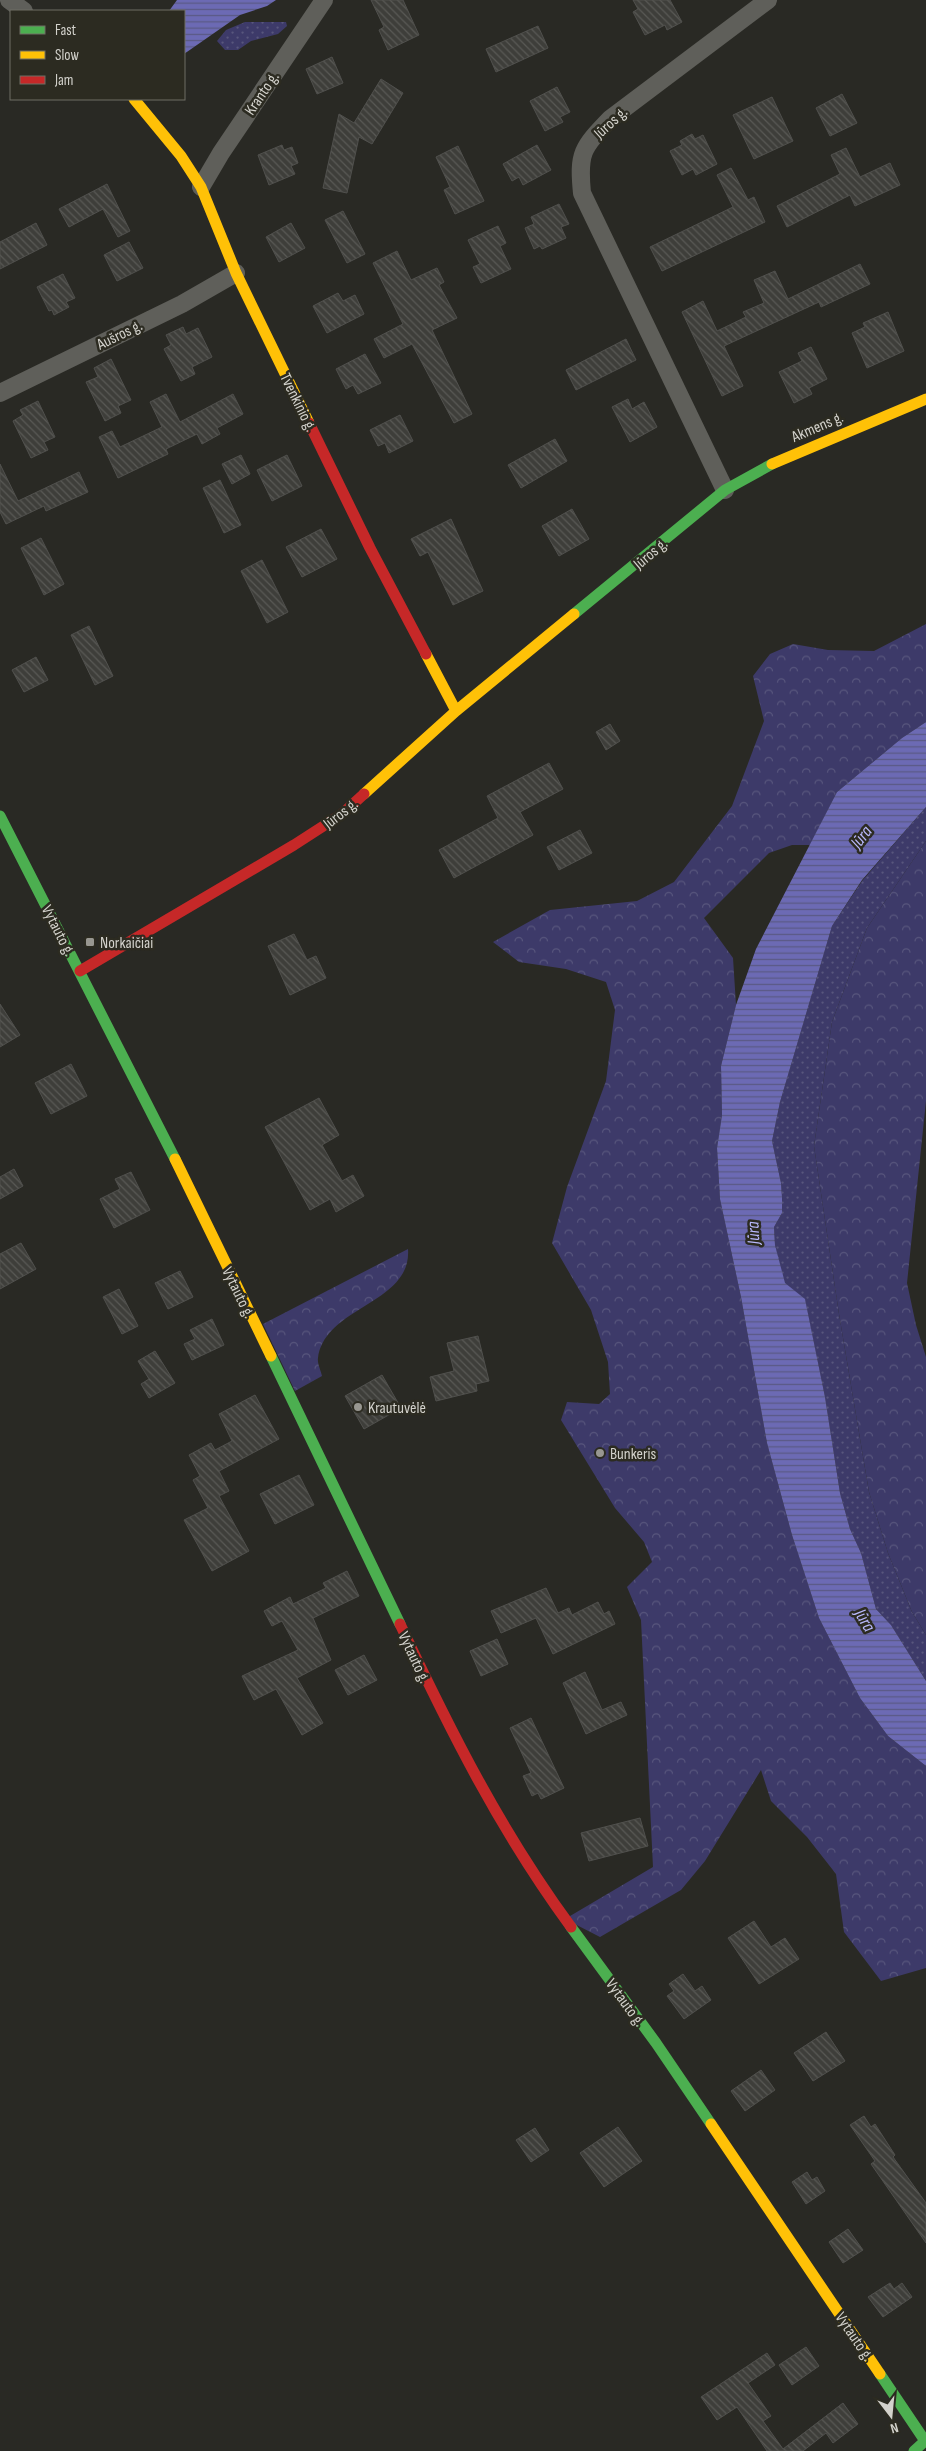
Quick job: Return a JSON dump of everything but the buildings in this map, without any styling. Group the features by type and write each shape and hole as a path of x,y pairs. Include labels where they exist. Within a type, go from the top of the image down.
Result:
{"street":[{"path":"9,0 23,10"},
{"name":"Kranto g.","path":"201,187 221,152 324,0"},
{"name":"Jūros g.","path":"80,971 320,830 342,814 456,711 725,490 582,193 580,163 588,141 610,119 768,0"},
{"name":"Tvenkinio g.","path":"135,100 181,156 201,187 236,274 374,556 456,711"},
{"name":"Aušros g.","path":"0,393 182,304 236,274"},
{"name":"Akmens g.","path":"725,490 780,459 926,399"},
{"name":"Vytauto g.","path":"0,816 140,1086 434,1697 475,1778 533,1875 656,2043 858,2340 922,2445"}],"green space":[{"path":"245,22 286,22 287,26 278,34 251,41 238,50 225,50 217,41 226,30"},
{"path":"926,624 926,722 902,738 837,792 810,845 792,845 769,853 704,918 733,958 736,1005 721,1066 722,1115 717,1148 720,1199 741,1297 767,1443 792,1535 819,1618 860,1698 888,1736 926,1766 926,1968 881,1981 844,1932 836,1874 807,1837 771,1801 761,1770 705,1861 681,1890 600,1937 565,1919 653,1867 641,1620 627,1587 652,1562 644,1542 615,1508 561,1420 567,1402 599,1404 610,1394 608,1362 591,1310 552,1243 567,1187 606,1081 615,1010 606,982 566,969 519,962 493,942 550,910 637,901 674,882 732,806 764,721 753,676 770,654 793,644 828,650 874,651"},
{"path":"926,807 926,841 867,928 832,1022 814,1146 839,1314 869,1492 888,1553 912,1612 926,1635 926,1681 891,1625 876,1609 861,1553 850,1529 840,1493 825,1397 805,1300 784,1283 775,1245 774,1227 782,1213 782,1197 772,1141 780,1102 832,926 862,881"},
{"path":"926,841 926,1101 907,1283 916,1325 926,1357 926,1635 912,1612 888,1553 869,1492 839,1314 814,1146 832,1022 867,928"},
{"path":"408,1249 406,1267 397,1282 336,1327 324,1341 318,1358 322,1376 295,1391 263,1324"}],"water":[{"path":"177,0 276,0 267,6 240,15 185,53 185,10 170,10"},
{"name":"Jūra","path":"926,722 926,807 862,880 832,926 780,1102 772,1141 782,1197 782,1213 774,1227 775,1245 785,1283 805,1299 825,1397 840,1493 850,1529 861,1553 876,1609 891,1625 926,1681 926,1766 888,1736 860,1698 819,1618 792,1535 767,1443 741,1297 720,1199 717,1148 722,1115 721,1066 736,1005 756,949 837,792 902,738"}],"traffic: fast":[{"path":"574,614 725,490 772,464"},
{"path":"0,816 175,1159"},
{"path":"271,1356 400,1624"},
{"path":"571,1927 656,2043 711,2124"},
{"path":"880,2374 925,2441 914,2451"}],"traffic: slow":[{"path":"135,100 181,156 201,187 236,273 309,423"},
{"path":"772,464 926,399"},
{"path":"364,794 456,711 574,614"},
{"path":"426,654 456,711"},
{"path":"175,1159 271,1356"},
{"path":"711,2124 880,2374"}],"traffic: jam":[{"path":"309,423 370,548 426,654"},
{"path":"80,971 294,845 342,814 364,794"},
{"path":"400,1624 478,1780 545,1891 571,1927"}],"place":[{"name":"Norkaičiai","path":"90,942"},
{"name":"Krautuvėlė","path":"358,1407"},
{"name":"Bunkeris","path":"600,1453"}]}
